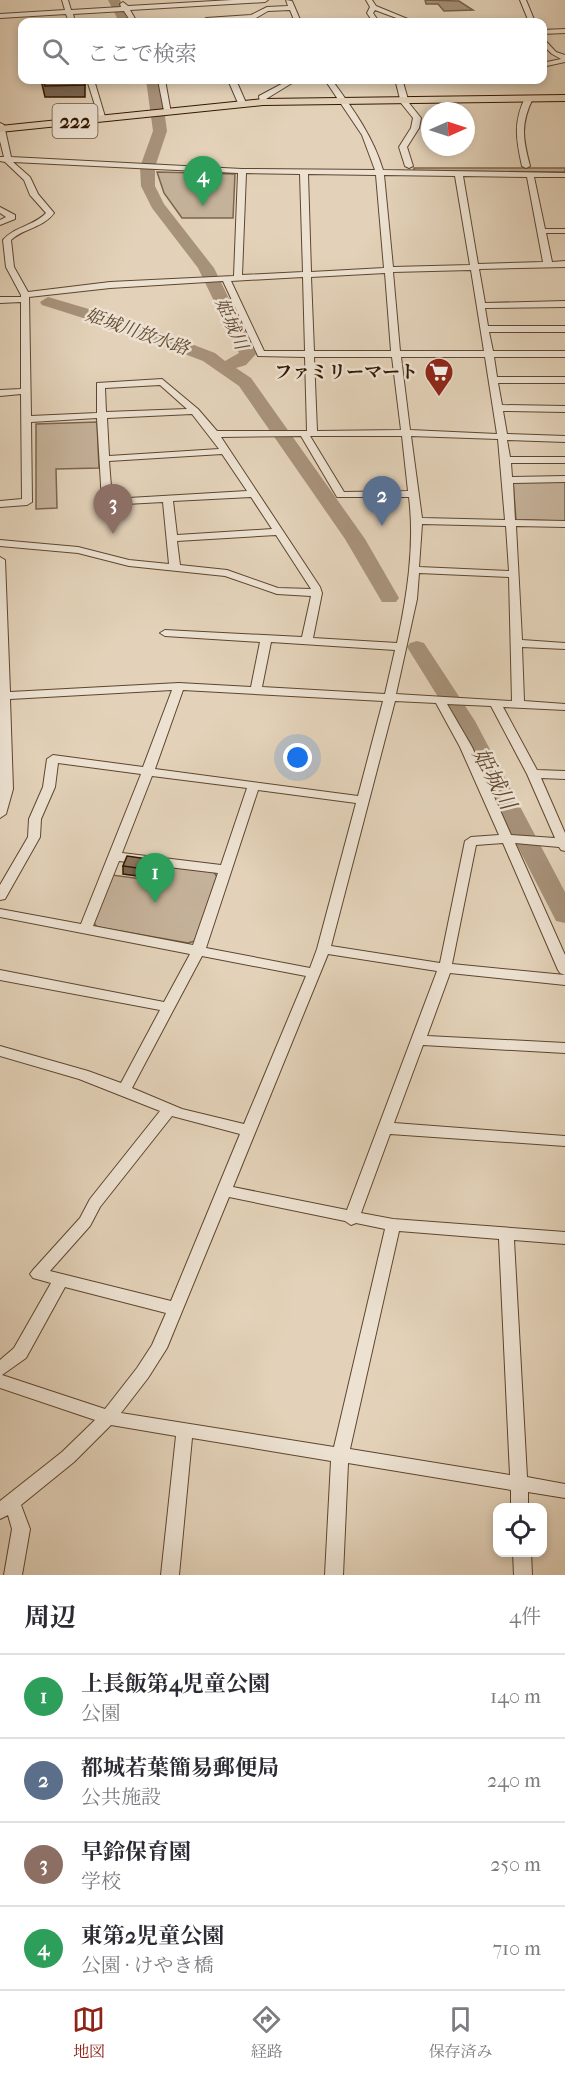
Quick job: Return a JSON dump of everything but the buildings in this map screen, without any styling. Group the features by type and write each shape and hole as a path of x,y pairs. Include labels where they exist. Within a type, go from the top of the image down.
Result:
{"highway":[{"name":"222","path":"0,128 242,103 565,98"}],"street":[{"path":"65,0 71,18"},
{"path":"121,0 131,18"},
{"path":"0,16 266,0"},
{"path":"289,0 296,18"},
{"path":"369,0 373,7 402,18"},
{"path":"523,0 530,18"},
{"path":"198,4 205,18"},
{"path":"373,7 370,13 373,18"},
{"path":"256,18 267,9 292,8"},
{"path":"547,32 565,31"},
{"path":"547,44 554,53 565,59"},
{"path":"547,64 565,59"},
{"path":"91,84 103,118"},
{"path":"162,84 168,111"},
{"path":"234,84 242,103"},
{"path":"263,102 262,98 286,84"},
{"path":"13,1575 21,1529 6,1506 86,1441 110,1418 140,1380 159,1348 225,1191 324,949 390,697 412,600 417,521 396,354 379,170 374,147 332,84"},
{"path":"400,84 404,99 417,118 415,128 403,147 409,166"},
{"path":"529,99 519,117 517,128 549,264"},
{"path":"0,128 3,159 27,179 34,195 50,213 42,222 13,233 7,240 10,267 25,297 27,502 0,504"},
{"path":"3,159 459,174 565,166"},
{"path":"159,164 242,171 304,172 379,170 409,166 528,170 565,175"},
{"path":"238,278 242,171"},
{"path":"304,172 309,354 308,434 342,495 414,494"},
{"path":"459,174 506,460 514,573 518,704"},
{"path":"0,209 12,217 0,223"},
{"path":"540,231 565,231"},
{"path":"0,300 88,286 387,270 565,264"},
{"path":"221,279 261,354 565,354"},
{"path":"480,306 565,304"},
{"path":"485,329 565,328"},
{"path":"492,380 565,380"},
{"path":"252,494 107,502 100,385 162,382 195,411 214,434 317,593 307,641"},
{"path":"0,393 26,391"},
{"path":"497,408 565,409"},
{"path":"27,419 195,411"},
{"path":"214,434 405,433 565,439"},
{"path":"103,459 225,451"},
{"path":"506,460 565,460"},
{"path":"508,480 565,479"},
{"path":"168,499 175,567"},
{"path":"417,521 565,524"},
{"path":"173,538 278,532"},
{"path":"0,543 78,550 129,563 227,573 277,591 317,593"},
{"path":"0,560 7,789 0,814"},
{"path":"414,570 514,573"},
{"path":"165,633 400,647"},
{"path":"256,690 266,639"},
{"path":"516,643 565,646"},
{"path":"3,695 179,686 565,707"},
{"path":"85,929 179,686"},
{"path":"445,701 565,970"},
{"path":"493,703 532,774 564,845"},
{"path":"0,896 34,837 35,819 49,788 52,759 363,800"},
{"path":"532,774 565,775"},
{"path":"124,1090 198,951 254,785"},
{"path":"351,1219 445,968 471,841 508,839 564,845"},
{"path":"114,856 225,870"},
{"path":"0,913 314,972"},
{"path":"324,949 445,968 565,980"},
{"path":"0,975 167,1006"},
{"path":"417,1040 565,1048"},
{"path":"0,1051 83,1075 169,1109 249,1131"},
{"path":"169,1109 95,1203 85,1222 38,1274 176,1309"},
{"path":"387,1128 565,1141"},
{"path":"225,1191 351,1219 393,1225 565,1238"},
{"path":"334,1575 340,1456 393,1225"},
{"path":"506,1234 520,1503"},
{"path":"0,1369 20,1353 60,1281"},
{"path":"0,1381 110,1418 565,1491"},
{"path":"171,1575 185,1431"},
{"path":"522,1557 523,1575"}],"shaded area":[{"path":"425,0 459,1 473,10 444,11 438,4 426,4"},
{"path":"414,168 565,168 565,172 414,171"},
{"path":"157,172 235,174 233,218 182,218 164,193"},
{"path":"97,422 99,468 56,469 57,508 36,509 36,424"},
{"path":"565,481 565,521 516,520 513,482"},
{"path":"171,867 214,872 217,877 195,941 188,943 97,927 94,923 112,875 164,882"}],"waterway":[{"name":"姫城川","path":"114,0 123,18"},
{"name":"姫城川","path":"154,84 160,131 146,172 148,186 157,205 193,247 206,268 248,354 240,361 224,367"},
{"name":"姫城川","path":"48,302 127,326 209,357 245,382 355,539 389,598"},
{"name":"姫城川","path":"417,647 464,721 565,915"}],"place":[{"name":"東第2児童公園","path":"203,206"},
{"name":"ファミリーマート","path":"439,398"},
{"name":"都城若葉簡易郵便局","path":"382,526"},
{"name":"早鈴保育園","path":"113,534"},
{"name":"上長飯第4児童公園","path":"155,903"}],"water label":[{"name":"姫城川放水路","path":"137,332"}]}
